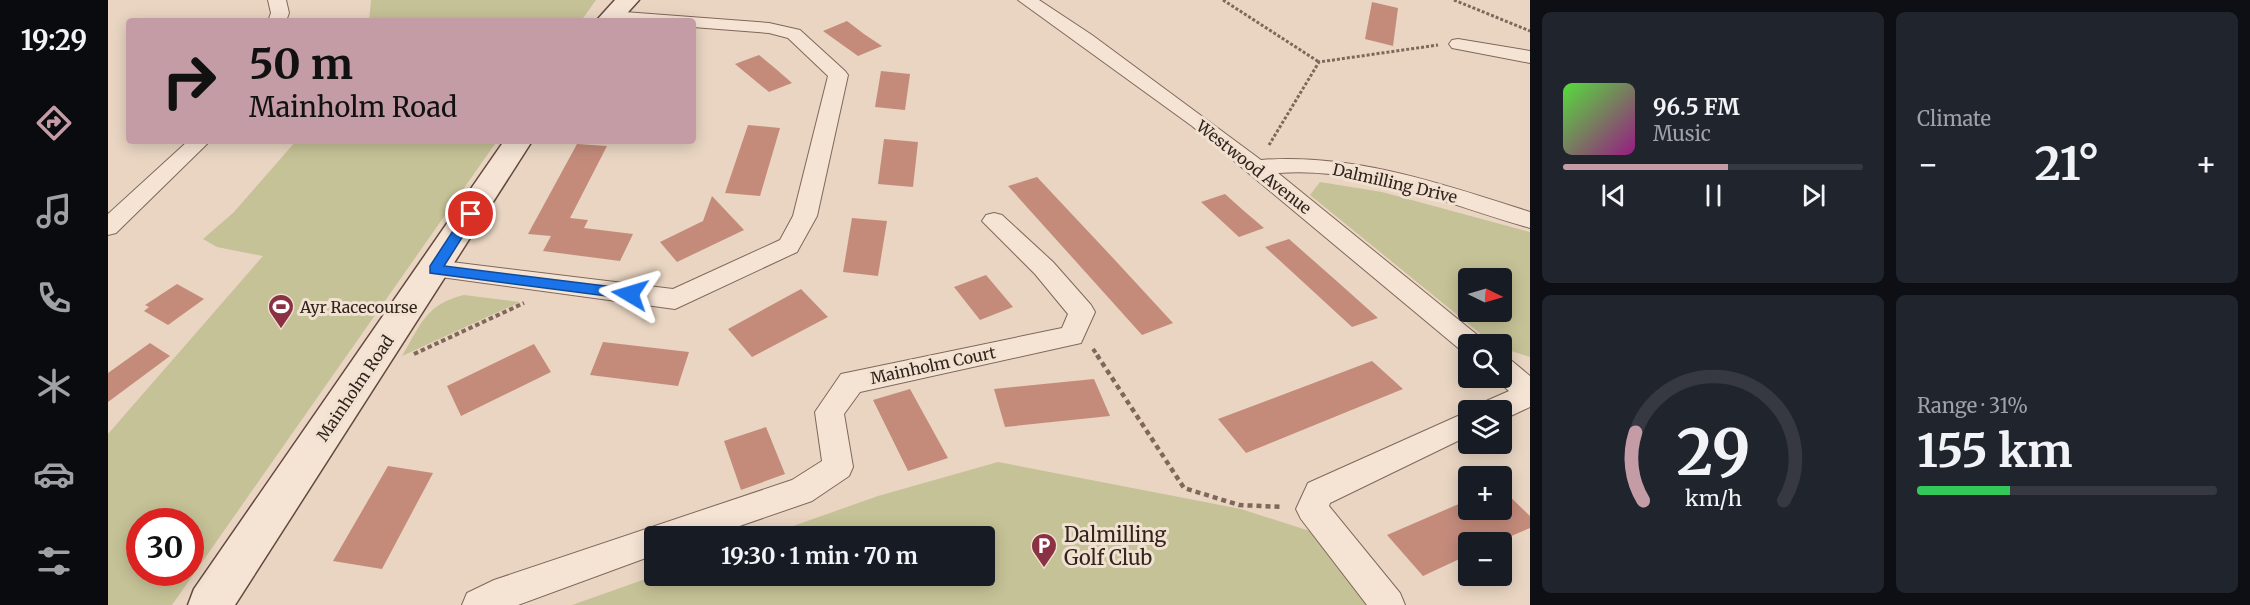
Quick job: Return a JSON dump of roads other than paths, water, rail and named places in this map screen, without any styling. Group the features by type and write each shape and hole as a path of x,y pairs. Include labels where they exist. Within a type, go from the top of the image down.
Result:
{"street":[{"path":"277,0 280,13 278,18"},
{"path":"609,18 628,0"},
{"name":"Westwood Avenue","path":"1026,0 1090,40 1257,167 1459,334"},
{"path":"435,269 675,299 789,246 805,216 838,75 794,34 769,28 696,22"},
{"path":"1458,44 1530,57"},
{"path":"108,227 197,144"},
{"name":"Mainholm Road","path":"210,605 516,144"},
{"name":"Dalmilling Drive","path":"1257,167 1286,163 1338,168 1486,206 1530,220"},
{"name":"Mainholm Court","path":"696,526 801,491 838,467 829,411 851,382 1072,336 1082,312 1044,268 994,221"},
{"path":"1512,378 1530,393 1512,402"},
{"path":"1389,605 1312,509 1318,493 1458,428"},
{"path":"479,605 494,597 644,544"}],"place":[{"name":"Ayr Racecourse","path":"281,330"},
{"name":"Dalmilling Golf Club","path":"1044,569"}]}
